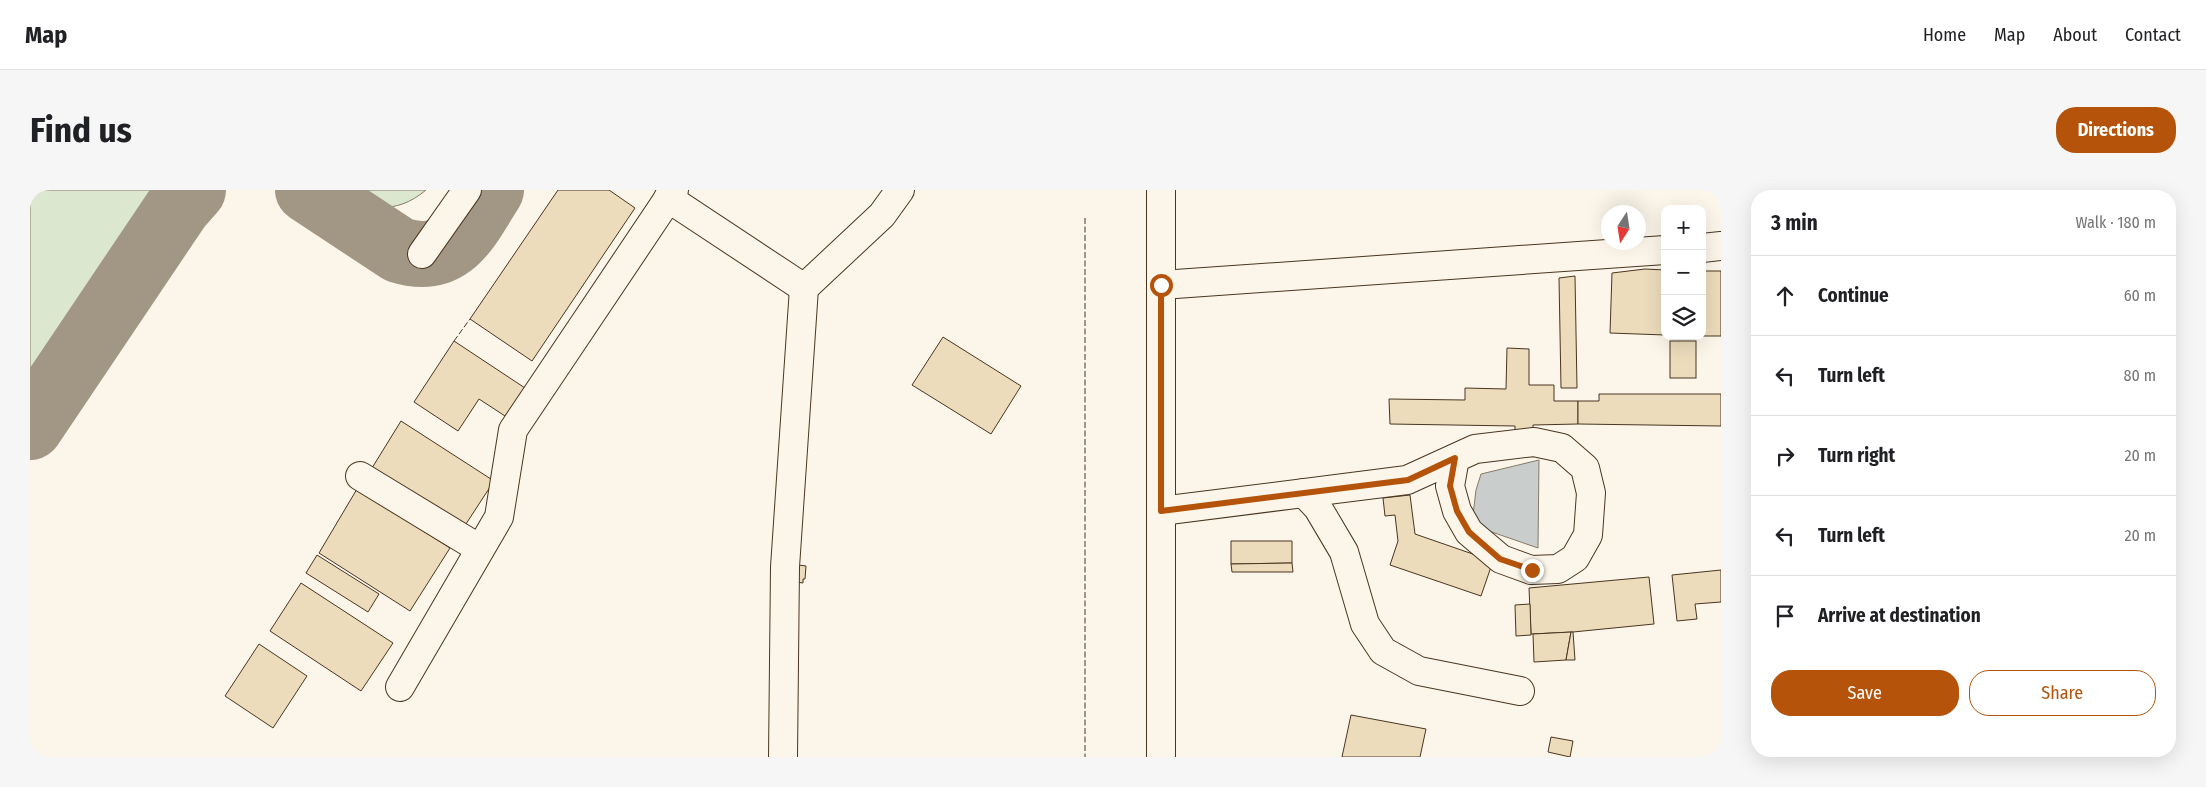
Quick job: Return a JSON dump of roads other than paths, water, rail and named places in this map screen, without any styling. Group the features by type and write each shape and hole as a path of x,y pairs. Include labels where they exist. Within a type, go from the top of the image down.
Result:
{"main road":[{"path":"422,254 467,190"},
{"path":"783,757 785,567 804,288 882,215 900,190"},
{"path":"1160,190 1161,757"},
{"path":"400,687 499,517 513,430 671,194 804,288"},
{"path":"1706,248 1721,246"},
{"path":"1161,285 1661,250"},
{"path":"1161,511 1408,480 1455,458 1475,449 1534,442 1562,448 1585,468 1591,493 1588,535 1575,558 1558,569 1532,570 1500,559 1469,532 1457,511 1450,486 1455,458"},
{"path":"360,476 480,549"},
{"path":"1304,493 1318,508 1344,552 1365,624 1383,651 1419,671 1520,691"}]}
